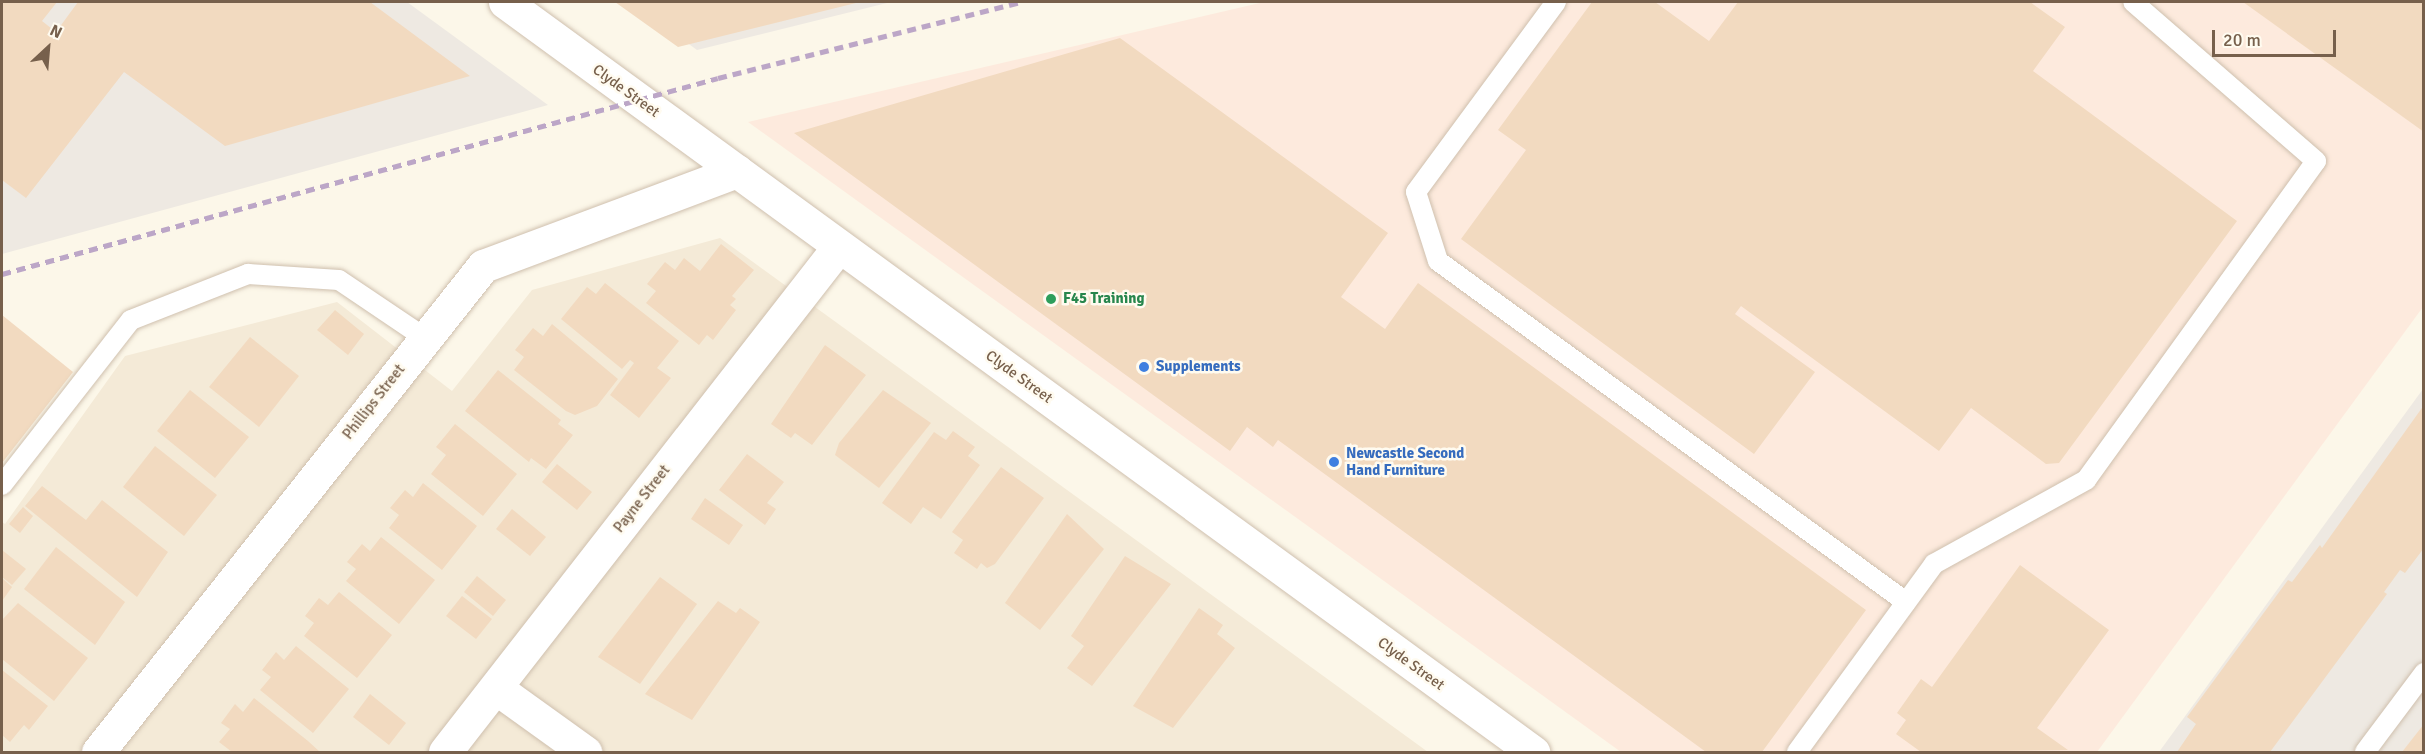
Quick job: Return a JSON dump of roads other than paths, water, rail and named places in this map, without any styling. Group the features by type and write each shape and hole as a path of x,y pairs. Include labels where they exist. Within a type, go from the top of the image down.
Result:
{"street":[{"name":"Clyde Street","path":"505,2 1533,753"},
{"name":"Phillips Street","path":"98,753 483,266 737,171"},
{"name":"Payne Street","path":"445,753 839,246"},
{"path":"496,687 585,753"}],"lane":[{"path":"1556,2 1416,192 1438,261 1906,602"},
{"path":"1797,753 1934,564 2086,480 2316,161 2133,2"},
{"path":"2,485 131,321 248,274 339,280 425,338"},
{"path":"2365,753 2424,673"}],"railway":[{"path":"2,274 718,78 1020,2"}],"place":[{"name":"F45 Training","path":"1051,299"},
{"name":"Supplements","path":"1144,367"},
{"name":"Newcastle Second Hand Furniture","path":"1334,462"}]}
